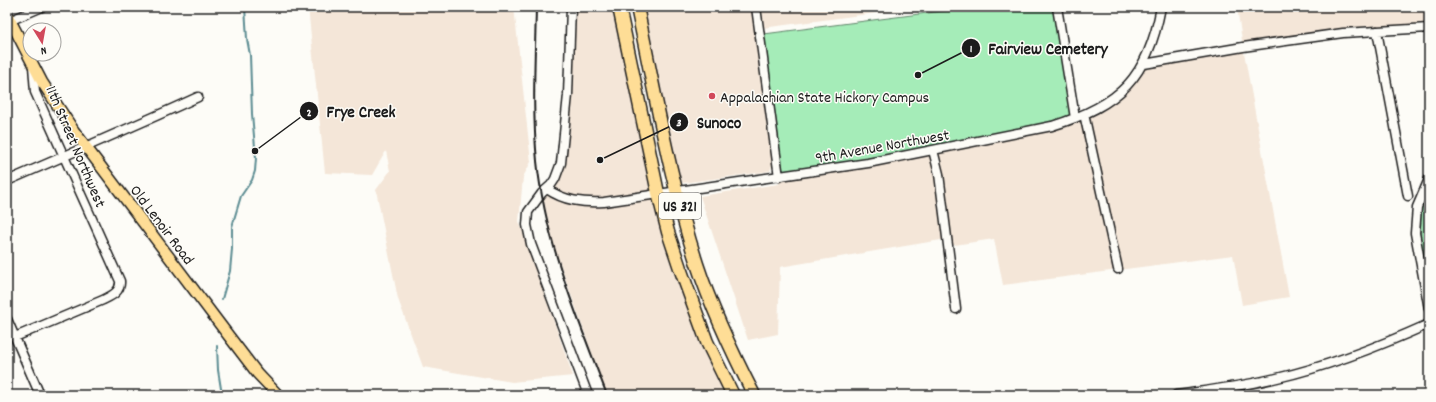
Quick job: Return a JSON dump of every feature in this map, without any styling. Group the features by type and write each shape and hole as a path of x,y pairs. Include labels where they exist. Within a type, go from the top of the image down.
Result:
{"highway":[{"name":"US 321","path":"619,7 658,193 680,268 707,342 733,395"},
{"name":"US 321","path":"637,7 676,191 697,265 725,337 754,395"}],"main road":[{"name":"11th Street Northwest","path":"8,19 33,64"},
{"name":"Old Lenoir Road","path":"33,64 57,106 86,146 232,341 257,373 278,395"}],"street":[{"path":"8,19 42,7"},
{"path":"571,7 568,95 563,150 555,179 528,212 527,219 528,235 533,250 588,395"},
{"path":"756,7 779,177"},
{"path":"1057,7 1065,63 1076,118"},
{"name":"9th Avenue Northwest","path":"547,189 564,198 590,203 604,202 868,163 1052,126 1076,118 1103,104 1119,93 1134,78 1144,64 1153,44 1162,7"},
{"path":"1144,64 1243,47 1343,33 1429,28"},
{"path":"1378,31 1408,196"},
{"name":"11th Street Northwest","path":"15,337 92,306 112,295 120,286 120,281 35,92 33,64"},
{"path":"7,181 150,120 198,97"},
{"path":"1084,114 1118,269"},
{"path":"933,150 939,174 956,309"},
{"path":"1429,179 1417,207 1415,233 1429,309"},
{"path":"7,319 40,395"},
{"path":"1176,395 1231,391 1278,378 1327,364 1394,340 1429,324"}],"shaded area":[{"path":"308,7 514,7 531,162 523,177 519,221 573,376 512,382 423,367 398,299 376,190 390,171 386,151 372,175 325,173"},
{"path":"571,7 619,7 658,193 733,395 607,395 553,244 542,193 558,172"},
{"name":"Appalachian State Hickory Campus","path":"643,7 921,7 755,29 773,163 770,171 683,183 677,177"},
{"path":"1237,7 1429,7 1429,24 1342,29 1243,47"},
{"path":"1243,47 1289,297 1242,305 1233,255 1003,285 994,239 948,246 947,239 780,267 778,334 748,340 700,196 779,184 779,177 1023,133 1103,104 1144,64"}],"green space":[{"path":"974,7 1055,7 1072,116 1037,126 929,149 783,172 764,34"},
{"path":"1429,188 1429,290 1421,239 1421,226 1424,200"}],"waterway":[{"path":"222,299 230,271 232,227 241,196 252,180 255,171 256,158 252,114 250,55 247,39 245,7"},
{"path":"217,346 218,370 222,395"}],"railway":[{"path":"536,7 534,84 535,142 541,191 547,221 564,280 607,395"}],"place":[{"name":"Fairview Cemetery","path":"918,75"},
{"name":"Appalachian State Hickory Campus","path":"712,96"},
{"name":"Frye Creek","path":"255,151"},
{"name":"Sunoco","path":"600,160"}]}
